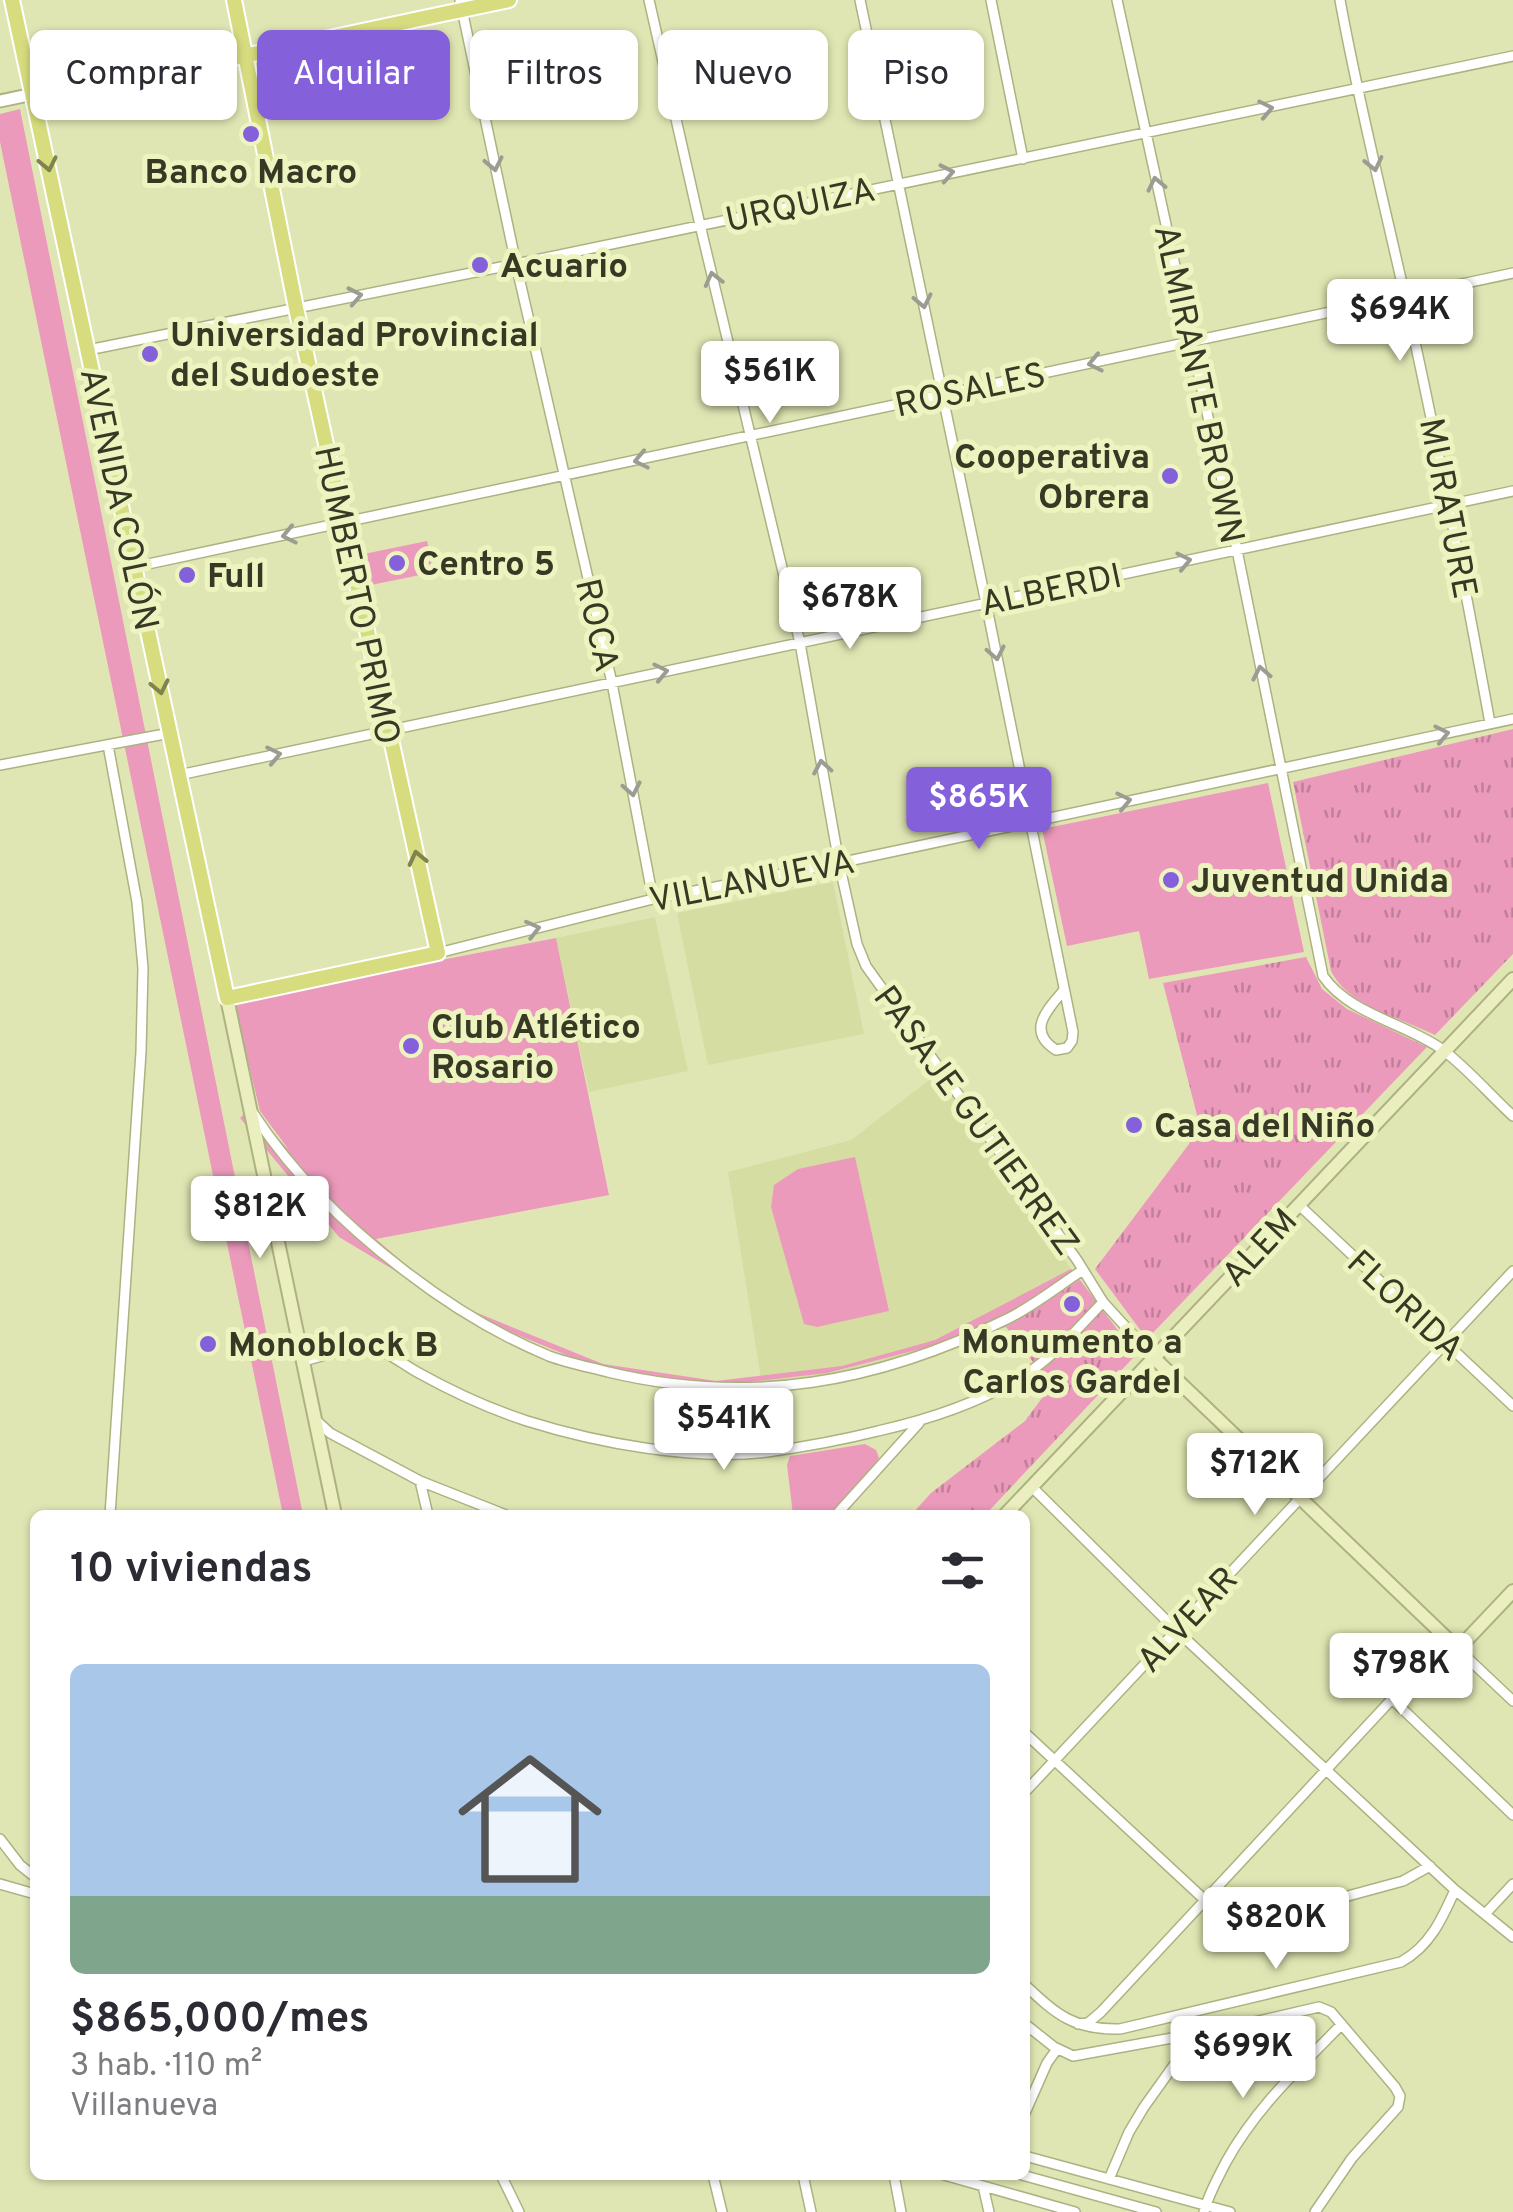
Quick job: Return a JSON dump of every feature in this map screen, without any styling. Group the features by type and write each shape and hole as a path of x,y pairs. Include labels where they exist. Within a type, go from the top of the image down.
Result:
{"main road":[{"name":"AVENIDA COLÓN","path":"12,0 30,81"},
{"name":"HUMBERTO PRIMO","path":"234,0 342,524 438,954"},
{"path":"237,57 461,5 509,0"},
{"name":"AVENIDA COLÓN","path":"39,120 227,998"},
{"name":"VILLANUEVA","path":"227,998 438,954"},
{"name":"ALEM","path":"1010,1510 1513,979"},
{"path":"227,998 334,1510"},
{"path":"1154,1358 1458,1648 1513,1591"}],"street":[{"name":"PASAJE GUTIERREZ","path":"648,0 800,643 857,944 866,966 1104,1302 1154,1358"},
{"path":"860,0 986,603 1028,821 1064,990 1072,1032 1067,1048 1056,1050 1046,1044 1041,1034 1042,1020 1064,990"},
{"path":"991,0 1022,159"},
{"name":"ALMIRANTE BROWN","path":"1117,0 1237,550 1323,976 1332,990 1364,1010 1406,1028 1444,1051 1513,1116"},
{"name":"MURATURE","path":"1340,0 1356,90 1450,504 1490,723"},
{"name":"ROCA","path":"461,5 612,683 653,899"},
{"name":"URQUIZA","path":"88,350 1513,56"},
{"path":"0,101 30,95"},
{"name":"ROSALES","path":"134,567 1513,274"},
{"name":"ALBERDI","path":"179,775 1513,491"},
{"name":"VILLANUEVA","path":"438,954 653,899 839,863 1513,718"},
{"path":"0,766 170,733"},
{"path":"108,745 136,902 143,968 141,1052 110,1510"},
{"path":"247,1096 254,1114 306,1184 358,1235 420,1282 470,1316 551,1357 638,1379 752,1389 869,1372 943,1348 1010,1318 1084,1270"},
{"name":"FLORIDA","path":"1299,1205 1513,1406"},
{"name":"ALVEAR","path":"1030,1787 1513,1271"},
{"path":"303,1361 375,1349 472,1399 527,1421 660,1450 764,1452 921,1422 976,1400 1034,1369 1104,1302"},
{"path":"315,1420 330,1433 420,1481 493,1510"},
{"path":"841,1510 921,1422"},
{"path":"420,1481 427,1510"},
{"path":"1032,1486 1176,1630 1455,1890 1513,1937"},
{"path":"1078,2024 1088,2023 1101,2012 1392,1700 1458,1648 1513,1701"},
{"path":"1392,1700 1513,1815"},
{"path":"1030,1738 1232,1922 1246,1923 1403,1881 1430,1866"},
{"path":"0,1839 30,1873"},
{"path":"0,1884 30,1893"},
{"path":"1486,1913 1513,1884"},
{"path":"1030,1989 1060,2016 1078,2024 1098,2030 1120,2029 1401,1962 1423,1946 1455,1890"},
{"path":"1030,2028 1073,2056 1319,2007 1330,2012 1400,2096 1398,2107 1352,2158 1316,2212"},
{"path":"1204,2209 1245,2130 1280,2087 1341,2025"},
{"path":"1109,2179 1129,2132 1156,2088 1209,2031"},
{"path":"1030,2102 1046,2063 1057,2049"},
{"path":"1030,2157 1204,2209 1230,2212"},
{"path":"1030,2177 1156,2212"},
{"path":"502,2180 518,2212"},
{"path":"715,2180 722,2212"},
{"path":"804,2180 811,2212"},
{"path":"895,2180 901,2212"},
{"path":"962,2180 1075,2212"},
{"path":"983,2186 989,2212"}],"shaded area":[{"path":"833,882 864,1034 708,1065 677,913"},
{"path":"655,917 688,1071 589,1092 556,938"},
{"path":"937,1074 1071,1269 1001,1316 941,1345 869,1367 762,1385 728,1172 851,1140"}],"green space":[{"path":"20,109 302,1510 282,1510 0,142 0,114"},
{"name":"Centro 5","path":"427,541 435,572 366,586 359,555"},
{"path":"1513,729 1513,954 1435,1035 1363,1003 1331,971 1293,782"},
{"name":"Juventud Unida","path":"1268,783 1304,952 1149,979 1139,931 1067,946 1042,829"},
{"name":"Club Atlético Rosario","path":"556,938 609,1195 376,1239 448,1301 603,1364 716,1381 842,1366 935,1340 1071,1269 1080,1280 1006,1327 827,1373 713,1386 598,1368 469,1315 339,1237 240,1118 250,1108 289,1150 260,1111 233,1000"},
{"path":"1306,957 1322,989 1347,1009 1427,1047 1147,1339 1095,1269 1189,1144 1198,1119 1163,983"},
{"path":"855,1157 889,1311 817,1327 804,1324 771,1207 774,1185 798,1169"},
{"path":"1080,1280 1132,1349 1133,1358 990,1510 916,1510 931,1493 1025,1421 1048,1390 1040,1371 1006,1327"},
{"path":"865,1444 876,1450 879,1458 867,1478 835,1510 792,1510 787,1465 790,1456"}],"place":[{"name":"Banco Macro","path":"251,134"},
{"name":"Acuario","path":"480,265"},
{"name":"Universidad Provincial del Sudoeste","path":"150,354"},
{"name":"Cooperativa Obrera","path":"1170,476"},
{"name":"Centro 5","path":"397,563"},
{"name":"Full","path":"187,575"},
{"name":"Juventud Unida","path":"1171,880"},
{"name":"Club Atlético Rosario","path":"411,1046"},
{"name":"Casa del Niño","path":"1134,1125"},
{"name":"Monumento a Carlos Gardel","path":"1072,1304"},
{"name":"Monoblock B","path":"208,1344"}]}
